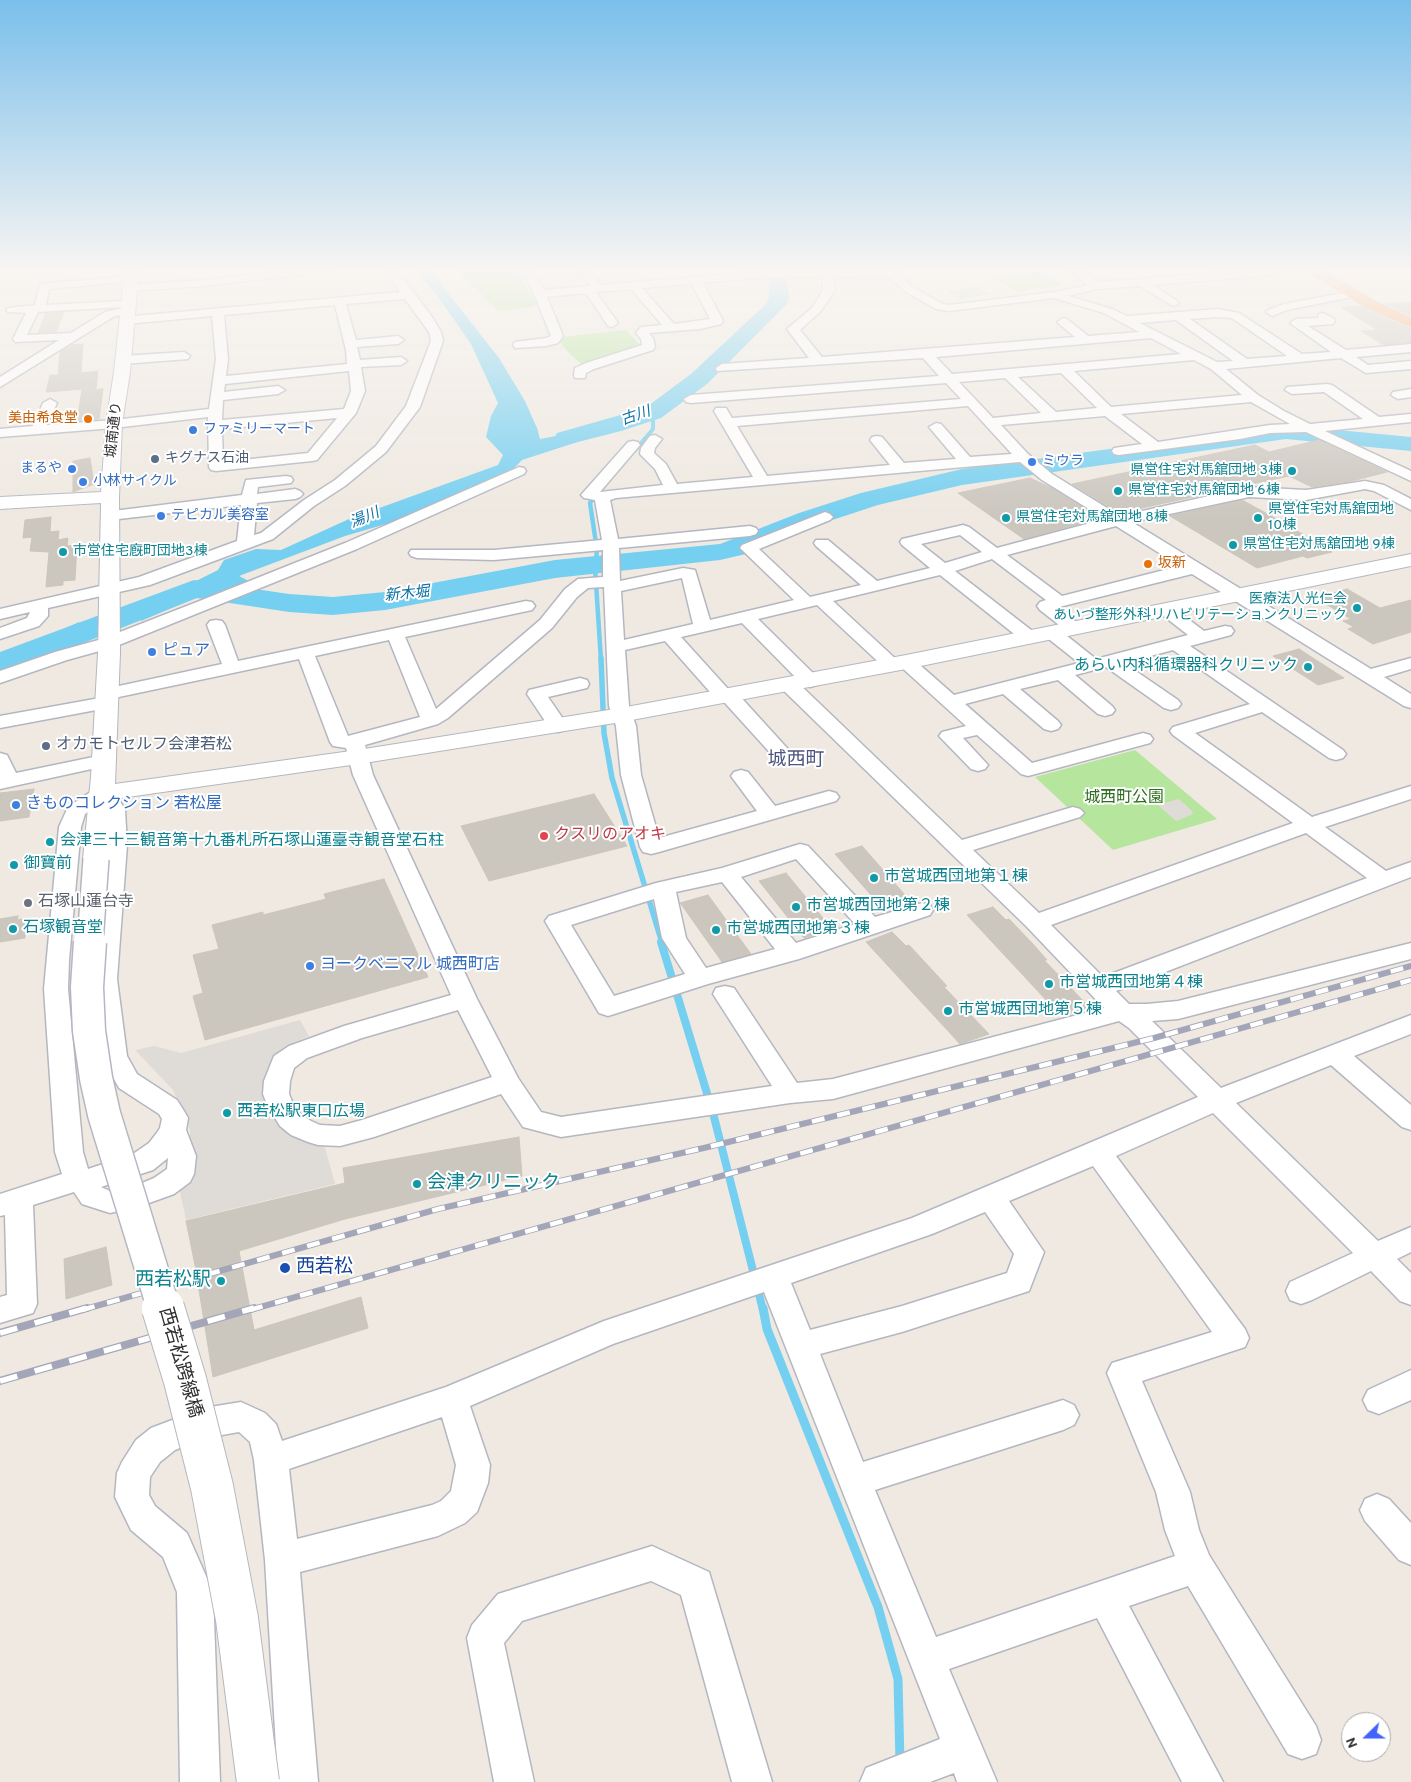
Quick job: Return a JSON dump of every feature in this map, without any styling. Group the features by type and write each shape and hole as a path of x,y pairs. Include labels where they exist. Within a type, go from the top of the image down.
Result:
{"main road":[{"name":"城南通り","path":"108,643 110,506 114,424 124,352"},
{"path":"0,503 110,506"},
{"path":"108,643 102,793 356,750 558,726 621,716 899,664 1411,560"},
{"name":"西若松跨線橋","path":"102,793 87,987 89,1032 96,1078 104,1114 186,1380 212,1487 237,1619 258,1782"}],"street":[{"path":"0,383 47,352"},
{"path":"222,352 217,397 216,467 312,457 350,412 358,391 351,352"},
{"path":"0,614 144,581 267,536 309,503 340,483 381,449 413,407 433,352"},
{"path":"580,375 580,371 590,366 633,352"},
{"path":"807,352 826,388 844,413"},
{"path":"722,368 947,352"},
{"path":"1188,352 1215,366 1253,398 1308,428 1411,477"},
{"path":"1229,352 1246,364"},
{"path":"1291,352 1301,359"},
{"path":"1341,352 1366,369 1411,366"},
{"path":"1215,366 1365,352"},
{"path":"926,354 1023,457 1047,477 1411,702"},
{"path":"123,360 184,356"},
{"path":"691,399 1008,374 1196,356"},
{"path":"219,381 401,361"},
{"path":"1063,368 1109,412 1156,447"},
{"path":"1008,374 1052,416"},
{"path":"217,397 296,388"},
{"path":"1292,390 1326,388 1377,422"},
{"path":"714,398 764,481"},
{"path":"990,422 1253,398"},
{"path":"728,423 971,402"},
{"path":"38,430 50,403"},
{"path":"0,432 216,418 350,412"},
{"path":"1119,451 1270,429 1308,428 1411,418"},
{"path":"936,427 966,462"},
{"path":"656,439 648,448 647,454 662,467 672,489"},
{"path":"877,440 900,468"},
{"path":"633,445 588,495 602,497 1023,457"},
{"path":"0,677 61,656 108,643 251,587 352,546 519,471"},
{"path":"616,647 747,618 920,576 994,553 1117,521 1249,492 1306,495 1360,486 1379,488 1411,505"},
{"path":"110,506 249,499 293,487"},
{"path":"602,497 607,572 616,647 619,706 626,726 631,775 651,847 829,797"},
{"path":"244,544 249,499"},
{"path":"824,517 748,548 949,702 1028,770 1143,739"},
{"path":"1029,637 908,542 963,530 1059,602"},
{"path":"356,750 431,720 460,700 546,624 571,593 584,583 607,572 750,531"},
{"path":"822,544 874,587"},
{"path":"417,553 494,555 607,572 689,574 703,628"},
{"path":"1074,628 1046,606 1194,568"},
{"path":"0,634 33,622 39,616 39,605"},
{"path":"0,722 232,668 526,606"},
{"path":"1165,610 1201,637"},
{"path":"747,618 799,683 958,848 1036,922 1122,1012 1138,1022 1411,1292"},
{"path":"216,625 232,668"},
{"path":"949,702 1225,631"},
{"path":"1051,632 1171,704"},
{"path":"395,634 431,720"},
{"path":"670,635 780,752"},
{"path":"1176,644 1336,754"},
{"path":"305,652 340,742 356,750 363,775 465,999 507,1082 532,1120 561,1127 790,1093 833,1089 1122,1012 1147,1013 1178,1010 1411,951"},
{"path":"1369,676 1411,663"},
{"path":"1061,674 1105,710"},
{"path":"558,726 536,694 580,684"},
{"path":"1006,687 1051,725"},
{"path":"1266,705 1180,731 1383,879"},
{"path":"978,765 949,736 980,728"},
{"path":"0,759 5,782 103,761"},
{"path":"741,776 770,813"},
{"path":"1036,922 1309,825 1411,792"},
{"path":"102,793 110,800 115,810 116,845 105,979 114,1056 128,1081 168,1107 175,1118 173,1130 182,1156 180,1174 164,1186 138,1196 110,1202 92,1196 80,1181 69,1152 56,989 57,960 70,827 75,811 102,793"},
{"path":"958,848 1073,812"},
{"path":"870,926 800,851 727,874 651,892 557,921 608,1007 791,953 922,910"},
{"path":"1099,988 1411,869"},
{"path":"727,874 791,953"},
{"path":"651,892 666,907 674,938 681,984"},
{"path":"725,994 790,1093"},
{"path":"465,999 353,1032 298,1052 283,1063 277,1082 276,1094 281,1107 289,1119 301,1128 318,1135 340,1136 364,1130 507,1082"},
{"path":"271,1460 452,1399 604,1334 922,1226 1217,1100 1411,1025"},
{"path":"1336,1055 1411,1120"},
{"path":"1098,1152 1234,1338 1123,1373 1173,1492 1182,1530 1196,1566 1302,1740"},
{"path":"0,1310 22,1304 10,1203 80,1181"},
{"path":"801,1346 902,1319 1018,1282 1029,1252 990,1197"},
{"path":"1300,1291 1411,1239"},
{"path":"759,1281 801,1346 970,1766 888,1779"},
{"path":"1379,1400 1411,1384"},
{"path":"282,1560 438,1520 453,1512 465,1501 471,1483 473,1465 452,1399"},
{"path":"854,1481 1063,1415"},
{"path":"200,1782 195,1592 175,1545 143,1518 132,1497 134,1472 148,1451 163,1439 204,1423 241,1417 254,1423 264,1435 271,1460 282,1560 298,1782"},
{"path":"1377,1510 1411,1548"},
{"path":"514,1782 485,1638 511,1608 652,1563 696,1584 752,1782"},
{"path":"926,1659 1196,1566"},
{"path":"1105,1598 1203,1782"}],"green space":[{"path":"568,352 625,352 582,365"},
{"name":"城西町公園","path":"1135,750 1217,819 1113,850 1035,777"}],"shaded area":[{"path":"1179,799 1193,814 1176,821 1158,805"},
{"name":"西若松駅東口広場","path":"300,1020 309,1036 293,1043 280,1053 269,1075 267,1106 274,1120 290,1132 323,1140 335,1184 186,1220 178,1183 190,1167 190,1130 173,1090 135,1050 154,1046 181,1053"}],"water":[{"path":"475,352 494,352 499,358 525,401 540,439 626,423 596,436 522,460 512,470 403,519 345,536 239,576 253,583 221,597 204,594 141,621 137,604 186,586 218,570 224,560 256,549 281,550 349,519 498,465 503,455 486,437 491,416 498,403"},
{"path":"79,622 77,643 0,670 0,656 13,653"}],"building":[{"path":"60,352 82,352 81,373 98,371 96,388 46,392 50,375 58,375"},
{"path":"103,389 99,419 77,421 82,390"},
{"path":"1319,440 1387,472 1348,482 1312,487 1289,476 1119,513 1072,484 1255,445 1269,452"},
{"path":"90,458 94,484 73,492 73,461"},
{"path":"1030,478 1052,488 1100,518 1024,539 958,493"},
{"path":"1242,500 1332,552 1307,558 1303,556 1257,568 1170,516"},
{"name":"市営住宅廐町団地3棟","path":"51,517 50,532 59,531 58,540 68,538 67,546 77,545 75,580 63,581 63,585 46,587 49,552 30,551 32,537 23,538 25,520"},
{"name":"医療法人光仁会 あいづ整形外科リハビリテーションクリニック","path":"1347,589 1380,608 1411,600 1411,632 1373,644 1348,629 1354,627 1343,621 1351,619 1316,598"},
{"name":"あらい内科循環器科クリニック","path":"1299,649 1344,678 1318,685 1273,656"},
{"name":"きものコレクション 若松屋","path":"34,789 29,817 0,821 0,793"},
{"name":"クスリのアオキ","path":"594,794 627,846 489,881 461,826"},
{"name":"市営城西団地第１棟","path":"862,846 912,903 885,911 835,854"},
{"name":"市営城西団地第２棟","path":"786,873 832,929 804,938 759,881"},
{"name":"ヨークベニマル 城西町店","path":"384,879 428,977 205,1040 193,996 203,993 193,955 219,949 212,925 263,912 263,915 326,899 324,894"},
{"name":"市営城西団地第３棟","path":"708,895 751,954 722,962 680,903"},
{"name":"市営城西団地第４棟","path":"993,907 1006,920 1009,919 1033,944 1047,960 1044,960 1089,1007 1061,1016 967,915"},
{"name":"石塚観音堂","path":"18,916 17,920 26,918 25,938 0,942 0,919"},
{"name":"市営城西団地第５棟","path":"892,932 906,946 909,945 947,986 944,987 989,1034 960,1044 866,942"},
{"name":"西若松駅","path":"519,1137 522,1176 345,1219 239,1251 254,1330 361,1297 368,1328 213,1377 186,1221 345,1183 343,1168"},
{"path":"106,1247 112,1285 66,1299 64,1259"}],"waterway":[{"name":"古川","path":"566,438 653,413 699,379 727,352"},
{"path":"644,440 653,429 653,413"},
{"name":"新木堀","path":"194,589 289,603 333,606 385,601 555,569 720,552 740,547 808,519 870,499 962,477 1286,432 1411,444"},
{"path":"635,450 645,439"},
{"path":"597,493 590,503 597,550 595,568 601,660"},
{"name":"湯川","path":"0,662 42,648 189,591"},
{"path":"601,658 604,733 612,778 662,943"},
{"path":"661,942 713,1113 763,1310"},
{"path":"763,1308 767,1329 878,1607 898,1679 900,1763"}],"railway":[{"path":"82,1310 438,1209 708,1147 1154,1038 1411,966"},
{"path":"250,1310 1411,980"},
{"path":"0,1333 87,1308"},
{"path":"0,1381 254,1308"}],"place":[{"name":"美由希食堂","path":"88,419"},
{"name":"ファミリーマート","path":"193,430"},
{"name":"キグナス石油","path":"155,459"},
{"name":"ミウラ","path":"1032,462"},
{"name":"まるや","path":"72,469"},
{"name":"県営住宅対馬舘団地 3棟","path":"1292,471"},
{"name":"小林サイクル","path":"83,482"},
{"name":"県営住宅対馬舘団地 6棟","path":"1118,491"},
{"name":"テピカル美容室","path":"161,516"},
{"name":"県営住宅対馬舘団地 8棟","path":"1006,518"},
{"name":"県営住宅対馬舘団地 10棟","path":"1258,518"},
{"name":"県営住宅対馬舘団地 9棟","path":"1233,545"},
{"name":"市営住宅廐町団地3棟","path":"63,552"},
{"name":"坂新","path":"1148,564"},
{"name":"医療法人光仁会 あいづ整形外科リハビリテーションクリニック","path":"1357,608"},
{"name":"ピュア","path":"152,652"},
{"name":"あらい内科循環器科クリニック","path":"1308,667"},
{"name":"オカモトセルフ会津若松","path":"46,746"},
{"name":"きものコレクション 若松屋","path":"16,805"},
{"name":"クスリのアオキ","path":"544,836"},
{"name":"会津三十三観音第十九番札所石塚山蓮臺寺観音堂石柱","path":"50,842"},
{"name":"御寶前","path":"14,865"},
{"name":"市営城西団地第１棟","path":"874,878"},
{"name":"石塚山蓮台寺","path":"28,903"},
{"name":"市営城西団地第２棟","path":"796,907"},
{"name":"石塚観音堂","path":"13,929"},
{"name":"市営城西団地第３棟","path":"716,930"},
{"name":"ヨークベニマル 城西町店","path":"310,966"},
{"name":"市営城西団地第４棟","path":"1049,984"},
{"name":"市営城西団地第５棟","path":"948,1011"},
{"name":"西若松駅東口広場","path":"227,1113"},
{"name":"会津クリニック","path":"417,1184"},
{"name":"西若松","path":"285,1268"},
{"name":"西若松駅","path":"221,1281"}],"district":[{"name":"城西町","path":"796,761"}]}
